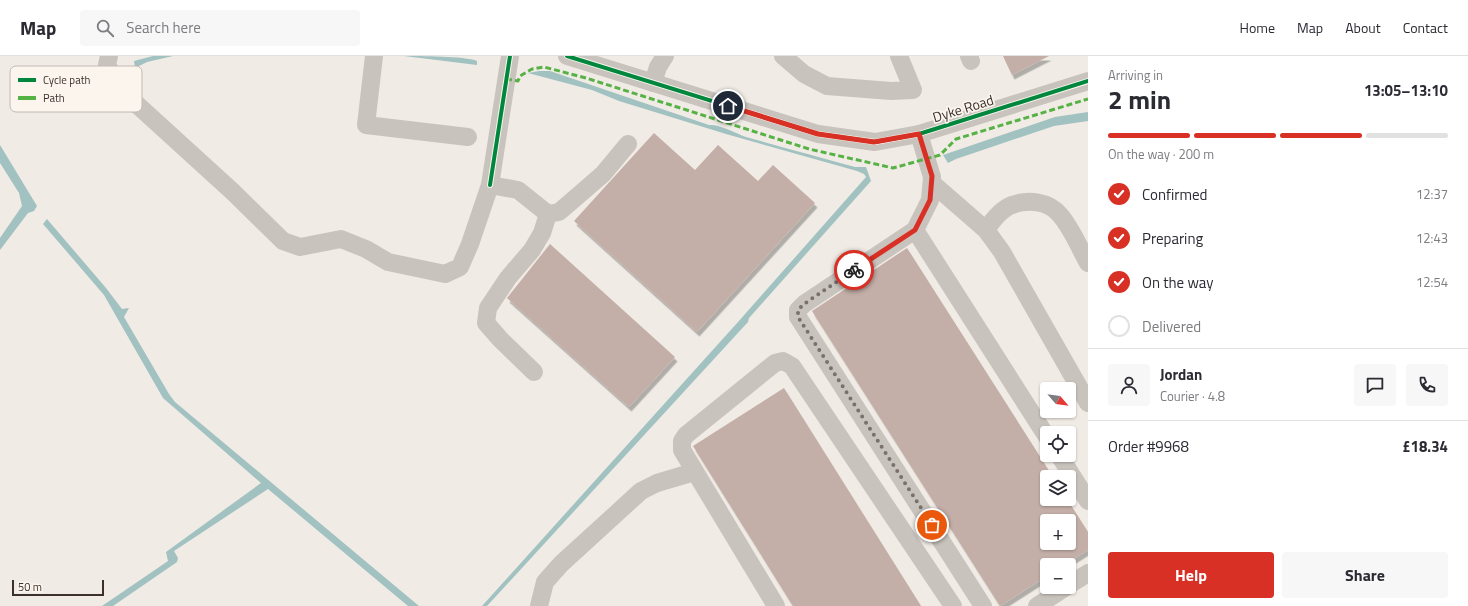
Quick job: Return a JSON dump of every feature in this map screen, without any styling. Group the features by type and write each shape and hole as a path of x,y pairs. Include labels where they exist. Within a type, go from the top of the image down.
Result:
{"street":[{"path":"108,56 109,66"},
{"path":"374,56 366,126 468,137"},
{"path":"142,109 233,192 283,241 300,246 341,239 366,249 388,262 445,274 460,267 470,244 490,185 510,56"},
{"name":"Dyke Road","path":"567,56 818,134 874,142 919,134 1088,81"},
{"path":"653,83 658,67 665,56"},
{"path":"783,56 804,74 827,86 891,91 913,90 899,56"},
{"path":"919,134 928,159 932,183 930,200 915,230 804,304 798,310 798,317 983,606"},
{"path":"490,185 518,190 548,214 559,212 603,174 628,144"},
{"path":"932,183 986,230 1002,252 1088,403"},
{"path":"986,230 994,218 1011,205 1032,201 1048,206 1060,214 1088,263"},
{"path":"534,372 486,324 488,308 508,278 532,250 542,232 548,214"},
{"path":"915,230 1040,426"},
{"path":"776,606 694,472 682,450 682,440 686,435 775,363 783,361 792,366 954,606"},
{"path":"1063,462 1088,501"},
{"path":"538,606 544,582 561,564 642,491 657,483 694,472"},
{"path":"1076,581 1088,573"},
{"path":"1037,606 1055,594"}],"water":[{"path":"153,56 173,56 147,62 139,66 135,66 134,61"},
{"path":"404,56 471,59 477,61 477,65"},
{"path":"550,71 709,125 722,127 746,137 855,167 866,167 871,181 749,318 748,322 487,606 482,606 738,322 866,177 864,174 857,171 726,134 619,101 592,90 528,73"},
{"path":"1088,112 1088,121 1054,126 948,163 943,155 1055,117"},
{"path":"0,145 37,206 34,211 28,213 0,250 0,238 22,206 19,193 0,163"},
{"path":"47,219 122,309 129,308 124,317 175,402 419,606 408,606 268,489 174,551 178,558 177,562 113,606 102,606 168,561 166,552 261,483 163,398 104,295 43,224"}],"building":[{"path":"1003,56 1049,56 1012,75"},
{"path":"654,133 695,170 718,145 758,181 773,165 815,203 697,332 574,221"},
{"path":"550,244 675,357 629,407 507,298"},
{"path":"907,248 1040,457 1040,462 1043,462 1049,470 1040,470 1040,506 1071,506 1088,532 1088,550 1075,558 1040,558 1040,580 1000,606 812,311"},
{"path":"784,388 921,606 793,606 693,446"}],"marked path":[{"path":"506,79 518,81 520,76 532,69 544,67 586,78 809,149 893,168 940,155 956,139 1088,99"}],"cycle path":[{"path":"490,185 510,56"},
{"path":"567,56 818,134 875,142 919,134 1088,81"}],"way so far":[{"path":"854,270 804,304 798,310 798,317 932,525"}],"route":[{"path":"728,106 818,134 874,142 919,134 928,159 932,176 930,200 915,230 854,270"}]}
